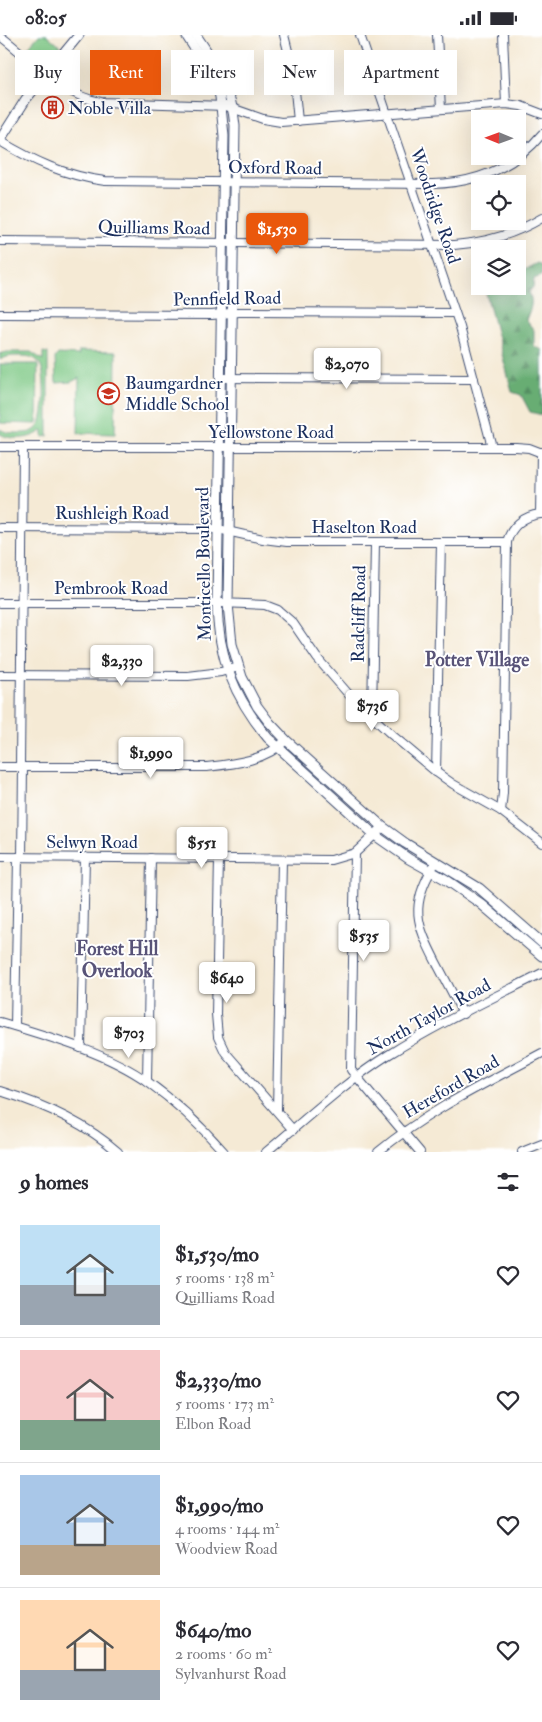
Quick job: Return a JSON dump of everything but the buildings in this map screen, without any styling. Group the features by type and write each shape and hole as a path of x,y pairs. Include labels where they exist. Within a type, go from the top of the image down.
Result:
{"main road":[{"path":"66,50 79,35"},
{"name":"Monticello Boulevard","path":"186,35 215,79 235,126 230,447 223,529"},
{"name":"Monticello Boulevard","path":"196,35 219,70 228,89 224,136 220,378 219,447 223,529 220,639 234,687 254,722 278,748 376,835 409,859 480,903 542,957"},
{"path":"0,141 29,95"},
{"name":"Monticello Boulevard","path":"222,603 246,686 269,723 383,827 479,888 542,943"}],"street":[{"path":"284,35 293,74 298,121"},
{"name":"Woodridge Road","path":"360,35 455,313 492,447"},
{"path":"437,35 440,109"},
{"path":"503,35 506,104"},
{"path":"0,36 17,50"},
{"path":"78,95 99,102 227,106 271,121 298,121 506,104 521,106 542,114"},
{"name":"Oxford Road","path":"0,141 44,165 88,178 117,181 411,184 470,181 487,175 516,159 542,134"},
{"name":"Quilliams Road","path":"0,241 432,246 488,241 514,232 542,218"},
{"name":"Pennfield Road","path":"0,314 455,313"},
{"path":"220,378 474,379"},
{"name":"Yellowstone Road","path":"0,447 492,447 526,448 541,452"},
{"path":"16,1026 22,767 20,675 23,447"},
{"path":"501,811 503,793 507,542 512,529 520,521 532,515 541,514 541,452"},
{"name":"Rushleigh Road","path":"0,528 223,529"},
{"name":"Haselton Road","path":"223,529 261,539 281,541 507,542"},
{"name":"Radcliff Road","path":"372,716 375,542"},
{"path":"436,772 441,542"},
{"name":"Pembrook Road","path":"0,603 222,603 265,605 278,610 293,623 317,657 351,697 392,735 436,772 453,784 501,811 542,843"},
{"path":"0,675 188,676 228,671 239,667"},
{"path":"0,767 206,767 243,761 278,748 286,740"},
{"name":"Selwyn Road","path":"0,857 331,860 354,853 383,827"},
{"path":"354,853 351,1070 420,1152"},
{"path":"81,1048 85,857"},
{"path":"147,1081 151,858"},
{"path":"219,858 216,1015 218,1037 232,1060 293,1130"},
{"path":"277,1110 282,860"},
{"path":"436,862 420,896 418,921 425,941 463,1014"},
{"name":"North Taylor Road","path":"266,1152 357,1077 403,1046 542,973"},
{"path":"0,1022 81,1048 147,1081 199,1125 224,1152"},
{"name":"Hereford Road","path":"378,1152 403,1131 431,1113 542,1053"},
{"path":"0,1091 32,1101 66,1116 91,1131 118,1152"},
{"path":"522,1152 542,1144"}],"green space":[{"path":"39,35 47,35 61,47 58,50 26,50"},
{"path":"537,263 540,264 542,269 541,276 534,279 533,287 529,292 531,303 526,320 534,330 534,346 542,350 542,415 530,412 521,395 512,392 486,295 526,295 526,269"},
{"path":"79,351 116,352 115,434 78,433 79,378 71,382 56,383 55,358 58,354 79,355"},
{"path":"7,352 31,352 43,360 43,352 48,353 48,436 43,437 43,430 22,438 11,438 0,434 0,429 16,433 35,430 42,416 44,396 42,369 38,361 25,356 9,357 0,360 0,354"},
{"path":"0,364 38,364 37,424 0,423"}],"place":[{"name":"Noble Villa","path":"52,108"},
{"name":"Baumgardner Middle School","path":"109,393"}],"district":[{"name":"Potter Village","path":"477,660"},
{"name":"Forest Hill Overlook","path":"117,960"}]}
